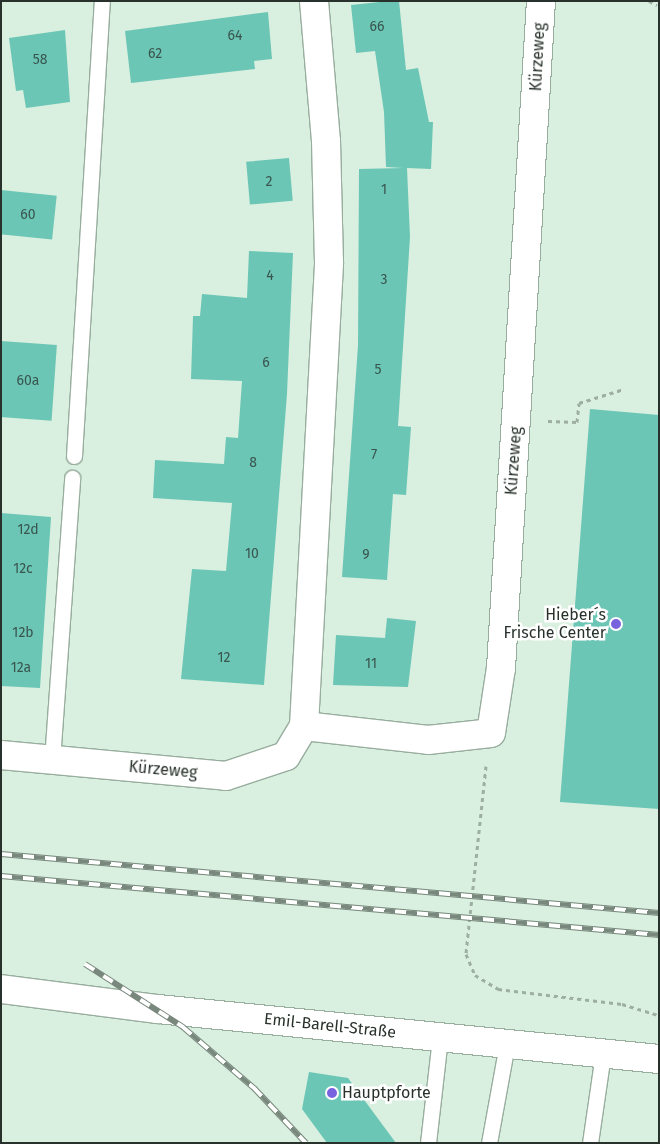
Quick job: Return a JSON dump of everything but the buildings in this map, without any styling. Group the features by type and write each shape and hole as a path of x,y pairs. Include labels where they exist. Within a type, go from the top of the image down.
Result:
{"street":[{"name":"Kürzeweg","path":"1,755 226,776 286,756 304,726 329,263 326,141 314,1"},
{"name":"Kürzeweg","path":"491,733 501,668 541,1"},
{"path":"304,726 428,740 491,733"},
{"name":"Emil-Barell-Straße","path":"1,989 659,1059"}],"lane":[{"path":"74,456 102,1"},
{"path":"52,760 72,478"},
{"path":"428,1143 440,1037"},
{"path":"489,1143 507,1044"},
{"path":"590,1143 603,1054"}],"path":[{"path":"649,1 657,5"},
{"path":"517,419 577,422 579,403 624,389"},
{"path":"491,733 476,833 466,954 475,975 498,989 622,1004 659,1015"}],"railway":[{"path":"1,854 659,913"},
{"path":"1,876 659,935"},
{"path":"85,964 183,1027 254,1088 306,1143"}],"place":[{"name":"Hieber´s Frische Center","path":"616,624"},
{"name":"Hauptpforte","path":"332,1093"}]}
